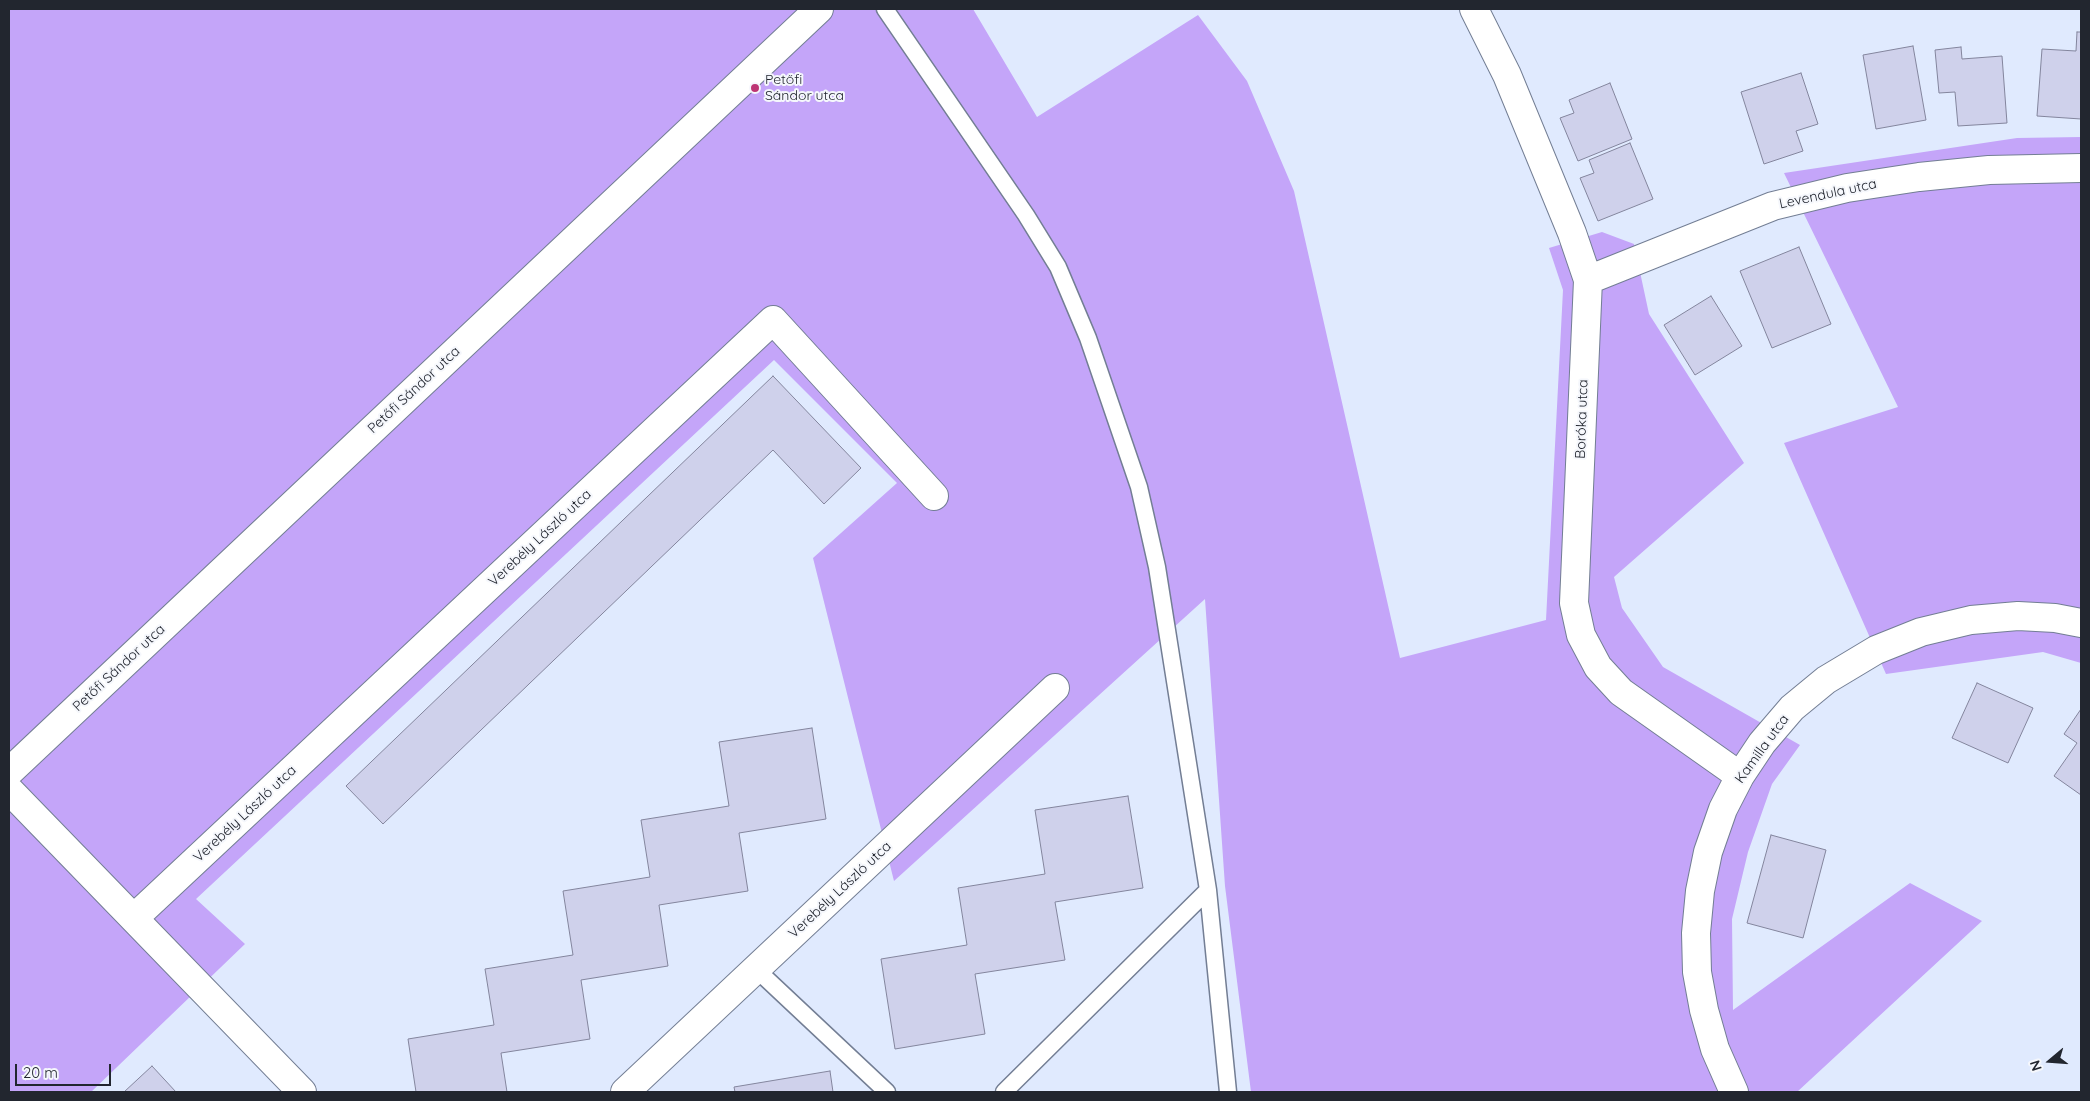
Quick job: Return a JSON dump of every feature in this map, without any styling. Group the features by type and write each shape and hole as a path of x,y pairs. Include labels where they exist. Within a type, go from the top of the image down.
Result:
{"street":[{"name":"Petőfi Sándor utca","path":"9,772 819,9"},
{"name":"Boróka utca","path":"1474,9 1507,75 1572,233 1588,280 1574,603 1581,635 1598,667 1621,692 1740,776"},
{"name":"Levendula utca","path":"1588,280 1772,206 1847,188 1919,177 1989,170 2081,168"},
{"name":"Verebély László utca","path":"134,918 773,320 934,496"},
{"name":"Kamilla utca","path":"1734,1092 1714,1049 1704,1010 1698,972 1696,933 1700,891 1708,852 1724,809 1740,776 1762,743 1792,708 1826,680 1876,650 1921,632 1971,620 2018,616 2055,618 2081,623"},
{"name":"Verebély László utca","path":"625,1092 1055,688"},
{"path":"9,790 302,1092"}],"lane":[{"path":"885,9 1030,222 1058,267 1088,338 1139,487 1157,568 1208,890 1228,1092"},
{"path":"1004,1092 1208,890"},
{"path":"756,969 887,1092"}],"shaded area":[{"path":"9,9 973,9 1037,117 1198,15 1247,81 1294,191 1400,658 1546,620 1563,290 1549,248 1602,232 1634,244 1649,314 1744,463 1614,577 1622,608 1663,667 1800,745 1772,784 1748,852 1732,919 1733,1010 1910,883 1982,921 1797,1092 1251,1092 1225,886 1205,599 894,881 813,558 897,483 774,360 196,899 245,944 91,1092 9,1092"},
{"path":"2081,137 2081,663 2043,652 1886,674 1784,443 1898,407 1784,173 2017,138"}],"building":[{"path":"2077,32 2081,32 2081,119 2037,116 2042,49 2076,51"},
{"path":"1913,46 1926,120 1876,129 1863,55"},
{"path":"1961,47 1962,59 2002,56 2007,123 1958,126 1955,92 1939,93 1935,50"},
{"path":"1801,73 1818,124 1796,131 1803,151 1764,164 1741,92"},
{"path":"1610,83 1632,139 1578,161 1560,118 1574,113 1569,100"},
{"path":"1630,143 1653,199 1598,221 1580,178 1594,173 1589,160"},
{"path":"1799,247 1831,324 1772,348 1740,271"},
{"path":"1711,296 1742,346 1695,375 1664,325"},
{"path":"773,376 861,468 824,504 773,450 383,824 346,786"},
{"path":"1977,683 2033,708 2008,763 1952,738"},
{"path":"2081,709 2081,795 2054,776 2077,743 2064,734"},
{"path":"812,728 826,819 739,833 748,891 659,905 668,966 581,980 590,1039 501,1053 507,1092 416,1092 408,1039 494,1025 485,969 573,955 563,891 650,877 641,820 729,806 719,742"},
{"path":"1128,796 1143,888 1055,902 1065,960 975,974 985,1034 895,1049 881,959 967,945 958,888 1045,874 1035,810"},
{"path":"1771,835 1826,850 1803,938 1747,923"},
{"path":"152,1066 176,1092 124,1092"},
{"path":"830,1071 833,1092 735,1092 734,1087"}],"place":[{"name":"Petőfi Sándor utca","path":"755,88"}]}
